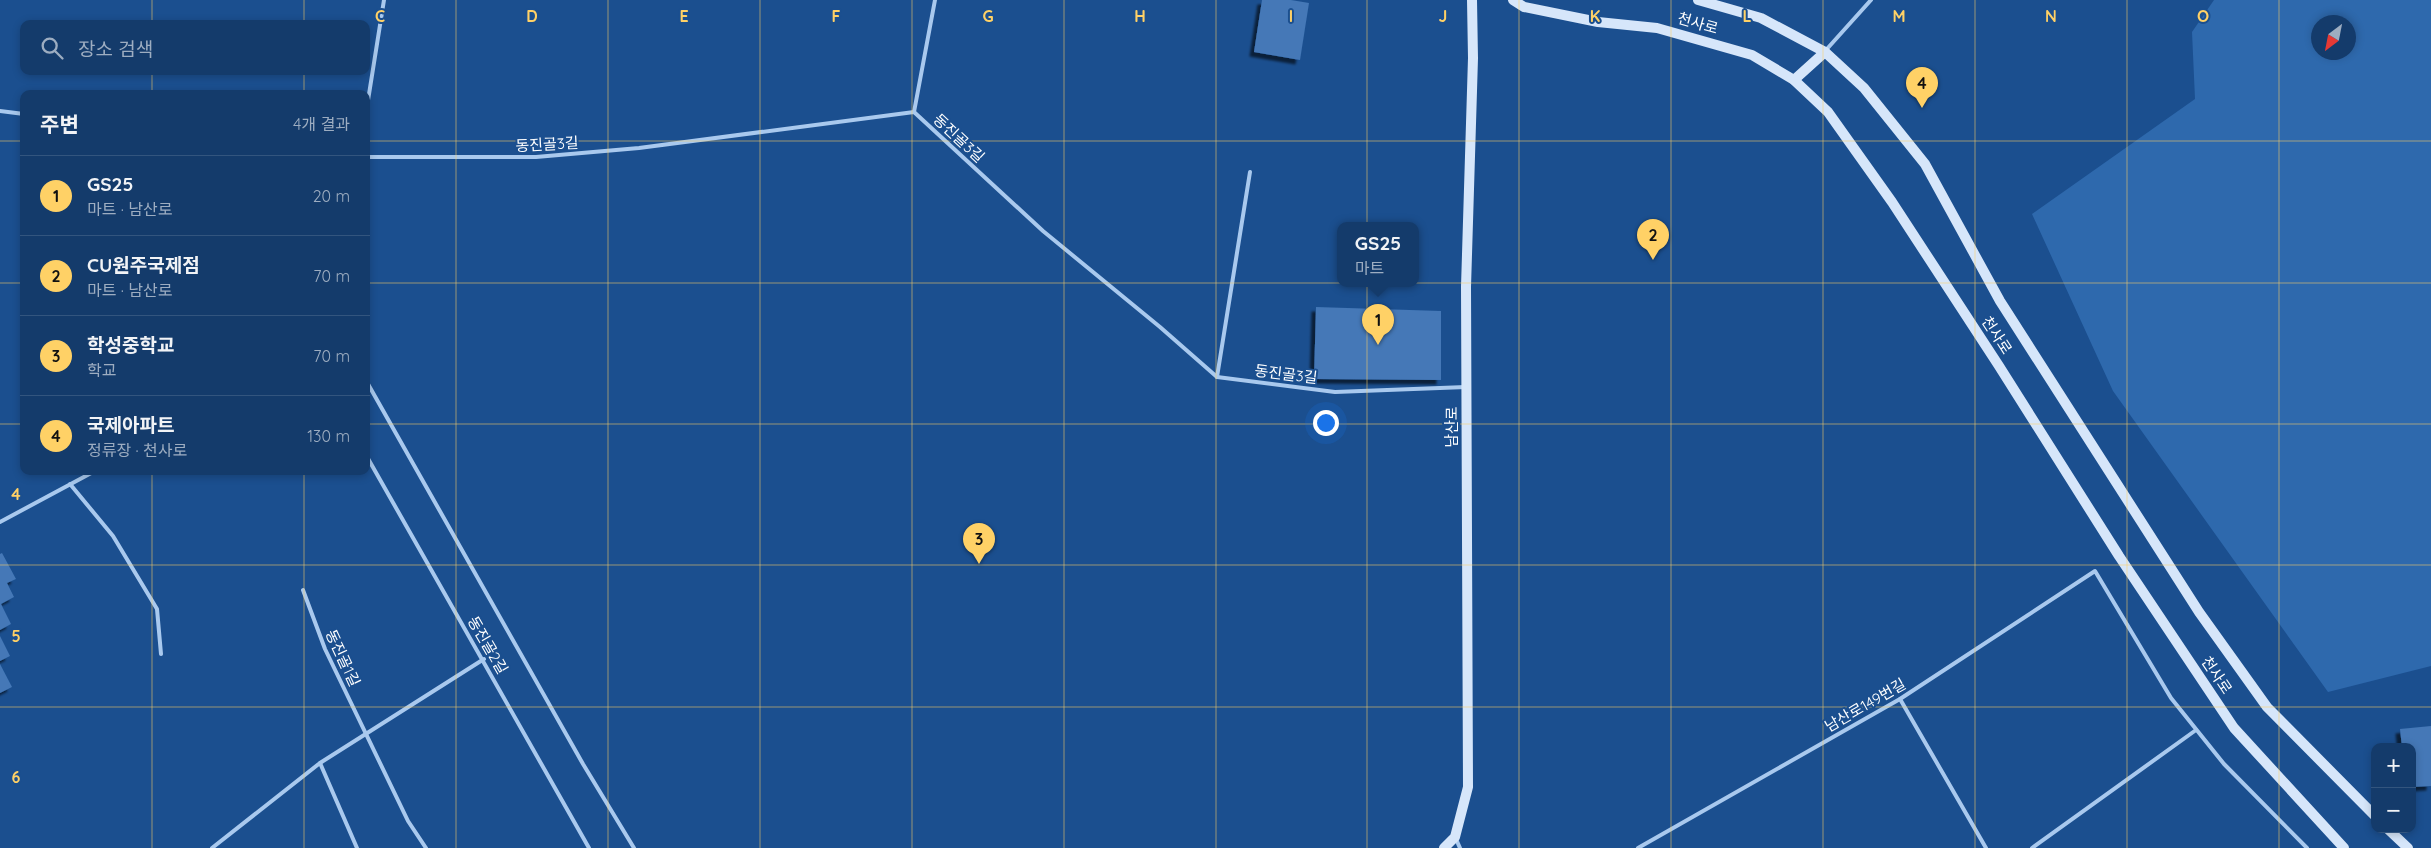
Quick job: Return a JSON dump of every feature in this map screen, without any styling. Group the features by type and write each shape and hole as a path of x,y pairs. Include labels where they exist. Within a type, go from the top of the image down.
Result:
{"street":[{"name":"남산로","path":"1444,848 1454,837 1468,787 1466,287 1473,58 1472,0"},
{"name":"천사로","path":"1513,0 1524,7 1598,22 1657,28 1752,55 1794,80 1828,112 1892,202 1999,366 2119,556 2234,728 2344,848"},
{"name":"천사로","path":"1698,0 1761,18 1825,52 1864,88 1925,164 2000,301 2210,628 2267,707 2371,812"},
{"path":"1794,80 1825,52"},
{"path":"2392,833 2408,848"}],"lane":[{"path":"370,90 384,0"},
{"path":"914,112 936,0"},
{"path":"1825,52 1871,0"},
{"path":"0,111 20,114"},
{"name":"동진골3길","path":"370,157 536,157 639,148 914,112 1043,231 1160,327 1217,377 1335,392 1466,387"},
{"path":"1217,377 1250,172"},
{"path":"370,387 583,764 634,848"},
{"name":"동진골2길","path":"370,461 484,659 589,848"},
{"path":"0,522 87,475"},
{"path":"70,484 113,536 157,609 161,654"},
{"name":"남산로149번길","path":"1638,848 1900,699 2095,571 2134,633 2171,698 2196,730"},
{"name":"동진골1길","path":"303,590 324,649 367,732 408,822 426,848"},
{"path":"212,848 320,763 484,659"},
{"path":"1900,699 1986,848"},
{"path":"2032,848 2196,730 2224,764 2307,848"},
{"path":"320,763 357,848"},
{"path":"1454,837 1460,848"}],"shaded area":[{"path":"2214,0 2431,0 2431,666 2328,692 2113,391 2032,214 2195,99 2192,32"}],"building":[{"path":"1262,0 1291,0 1309,3 1300,60 1254,52"},
{"path":"1316,307 1441,311 1441,380 1314,379"},
{"path":"2,553 16,579 7,583 14,597 1,604 11,624 0,630 0,554"},
{"path":"0,636 10,656 0,661"},
{"path":"0,664 12,687 0,693"},
{"path":"2431,726 2431,786 2416,787 2416,743 2402,743 2400,729"}],"place":[{"name":"국제아파트","path":"1922,108"},
{"name":"CU원주국제점","path":"1653,260"},
{"name":"GS25","path":"1378,345"},
{"name":"학성중학교","path":"979,564"}]}
